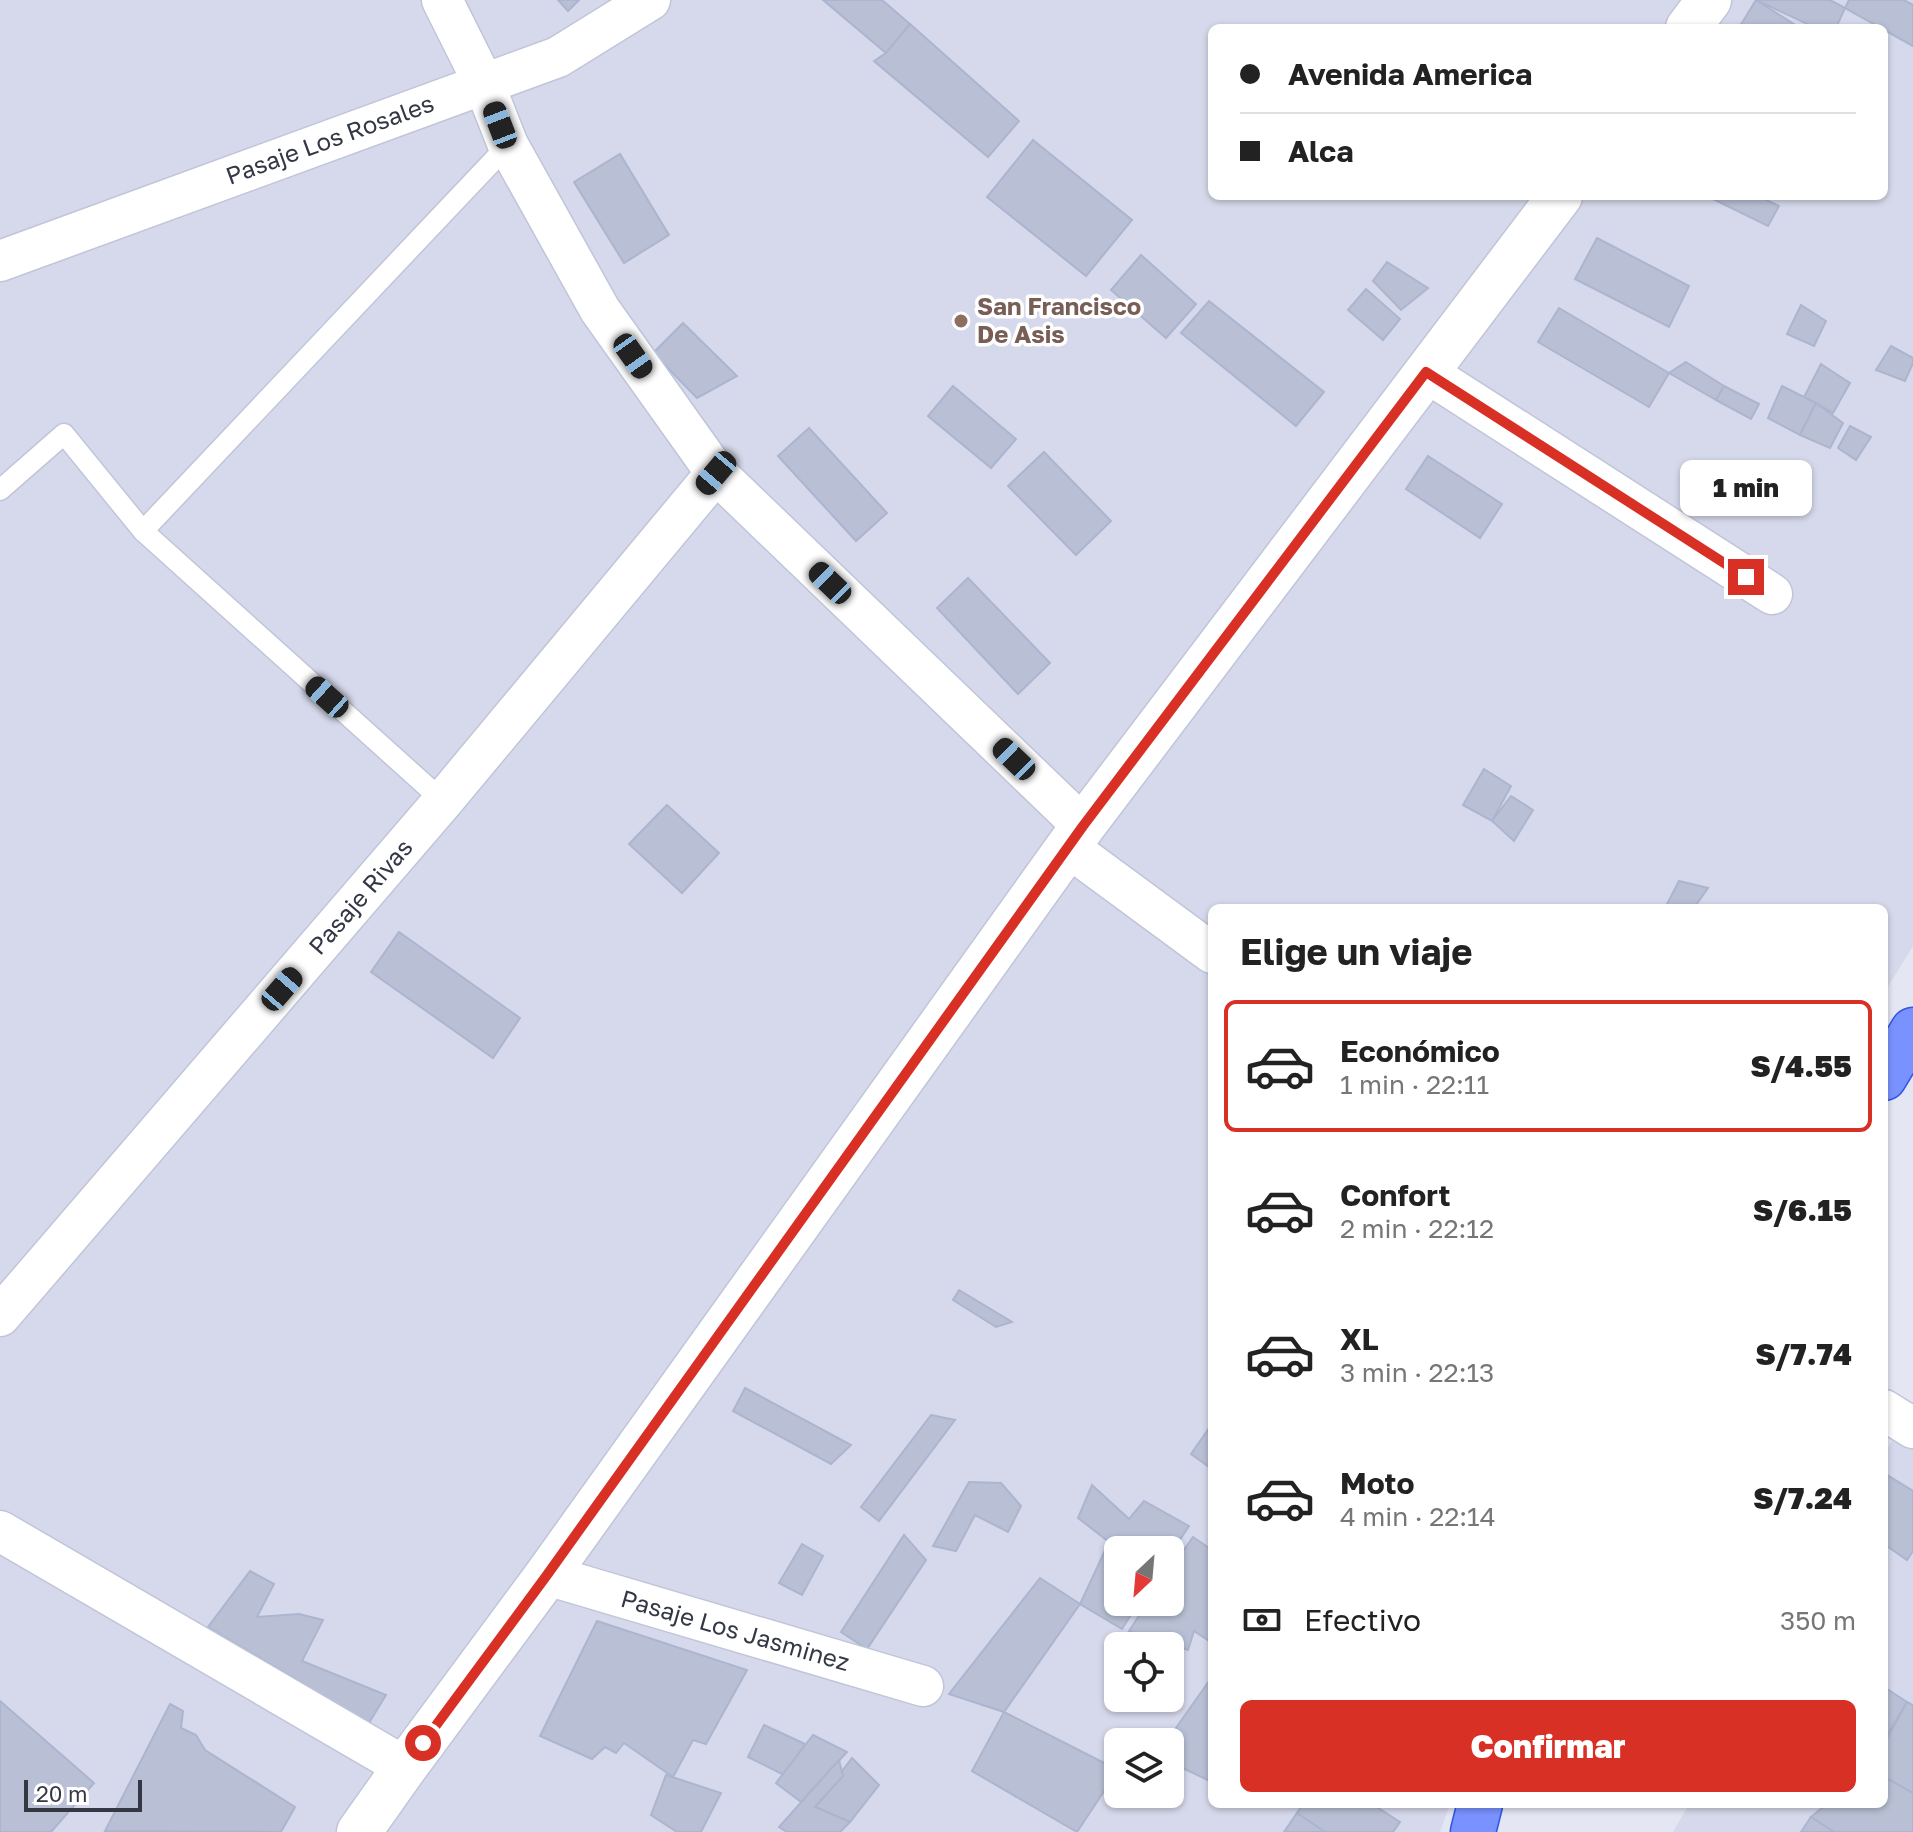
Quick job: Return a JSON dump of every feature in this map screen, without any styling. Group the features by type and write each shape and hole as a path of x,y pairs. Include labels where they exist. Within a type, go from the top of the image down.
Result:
{"highway":[{"path":"1888,1071 1913,1030"},
{"path":"1473,1832 1479,1808"}],"street":[{"path":"442,0 484,84 508,145 600,310 716,473 1075,836 1208,950"},
{"name":"Pasaje Los Rosales","path":"0,261 558,57 650,0"},
{"path":"1691,24 1709,0"},
{"path":"359,1832 547,1575 1075,836 1557,200"},
{"path":"1426,372 1772,594"},
{"name":"Pasaje Rivas","path":"0,1316 443,801 716,473"},
{"path":"0,1531 405,1767"},
{"name":"Pasaje Los Jasminez","path":"547,1575 923,1686"}],"lane":[{"path":"143,531 508,145"},
{"path":"0,490 64,434 143,531 443,801"}],"shaded area":[{"path":"0,0 1913,0 1913,946 1888,987 1888,904 1208,904 1208,1808 1449,1808 1440,1832 0,1832"},
{"path":"1913,1403 1913,1832 1673,1832 1687,1808 1888,1808 1888,1448"}],"building":[{"path":"558,0 579,0 568,11"},
{"path":"823,0 882,0 910,24 886,53"},
{"path":"1756,0 1794,24 1741,24"},
{"path":"1756,0 1830,0 1845,8 1838,24 1807,24"},
{"path":"1849,0 1904,0 1913,5 1913,46 1888,32 1888,24 1874,24 1845,8"},
{"path":"910,24 1019,121 988,157 874,61 886,53"},
{"path":"1033,140 1132,220 1086,276 987,197"},
{"path":"620,154 669,235 624,263 574,182"},
{"path":"1715,200 1766,200 1779,206 1768,226"},
{"path":"1597,238 1689,286 1669,327 1575,279"},
{"path":"1141,255 1196,304 1166,338 1111,290"},
{"path":"1387,262 1428,288 1401,310 1373,281"},
{"path":"1366,289 1400,319 1383,340 1348,310"},
{"path":"1209,301 1324,392 1296,426 1181,333"},
{"path":"1801,305 1826,321 1814,346 1787,334"},
{"path":"1559,308 1669,373 1649,407 1538,342"},
{"path":"683,323 737,376 697,398 653,353"},
{"path":"1891,346 1913,358 1905,381 1876,370"},
{"path":"1686,362 1724,386 1716,400 1669,373"},
{"path":"1821,364 1850,383 1833,413 1804,397"},
{"path":"953,386 1016,439 991,468 928,416"},
{"path":"1724,386 1759,404 1751,419 1716,400"},
{"path":"1782,386 1816,403 1800,435 1768,418"},
{"path":"1816,403 1843,423 1830,448 1800,435"},
{"path":"1850,426 1871,437 1856,460 1838,448"},
{"path":"809,428 887,513 856,541 778,456"},
{"path":"1044,452 1111,521 1076,555 1008,486"},
{"path":"1428,456 1502,504 1480,538 1406,489"},
{"path":"968,578 1050,663 1018,694 937,608"},
{"path":"1484,769 1511,786 1492,821 1463,805"},
{"path":"1511,796 1533,810 1514,841 1492,821"},
{"path":"667,805 719,853 682,893 629,844"},
{"path":"1679,881 1708,888 1697,904 1667,904"},
{"path":"399,932 520,1018 493,1058 371,972"},
{"path":"959,1290 1012,1322 996,1327 953,1300"},
{"path":"745,1388 851,1445 831,1464 733,1411"},
{"path":"931,1415 955,1420 879,1521 861,1507"},
{"path":"1208,1430 1208,1466 1191,1454"},
{"path":"1888,1475 1913,1491 1913,1551 1907,1560 1888,1547"},
{"path":"969,1482 1001,1483 1021,1506 1008,1532 975,1515 956,1551 933,1546"},
{"path":"1092,1485 1129,1519 1144,1501 1189,1526 1182,1536 1104,1538 1078,1518"},
{"path":"904,1535 926,1560 867,1649 841,1632"},
{"path":"1193,1537 1208,1547 1208,1640 1194,1631 1188,1650 1184,1649 1184,1632 1129,1631 1139,1616 1184,1616 1184,1550"},
{"path":"802,1544 823,1556 802,1595 779,1583"},
{"path":"1104,1553 1104,1616 1130,1616 1122,1629 1080,1604"},
{"path":"250,1571 274,1584 257,1617 299,1614 323,1620 302,1661 386,1695 369,1723 208,1627"},
{"path":"1040,1578 1080,1604 1004,1712 949,1694"},
{"path":"597,1621 747,1670 706,1744 693,1740 673,1777 624,1743 616,1753 605,1747 592,1759 540,1736"},
{"path":"1208,1683 1208,1780 1184,1769 1184,1728 1176,1728"},
{"path":"1888,1690 1907,1702 1888,1733"},
{"path":"0,1701 94,1783 51,1832 0,1832"},
{"path":"1907,1702 1913,1705 1913,1793 1888,1779 1888,1737"},
{"path":"170,1704 183,1711 181,1728 196,1735 205,1750 295,1807 281,1832 105,1831"},
{"path":"1004,1712 1104,1763 1104,1791 1077,1832 972,1771"},
{"path":"764,1725 805,1744 784,1775 748,1757"},
{"path":"813,1735 847,1752 801,1802 776,1783"},
{"path":"852,1758 879,1785 850,1822 815,1807"},
{"path":"839,1760 843,1776 815,1807 850,1822 840,1832 787,1832 779,1827"},
{"path":"666,1775 721,1793 701,1832 677,1832 651,1815"},
{"path":"1888,1779 1913,1793 1913,1832 1834,1832 1811,1817 1822,1808 1888,1808"},
{"path":"1300,1808 1378,1808 1400,1822 1393,1832 1325,1832 1297,1813"},
{"path":"1297,1813 1325,1832 1284,1832"},
{"path":"1811,1817 1834,1832 1801,1832"}],"place":[{"name":"San Francisco De Asis","path":"961,321"}],"route":[{"path":"423,1743 547,1575 1083,826 1426,372 1746,577"}]}
